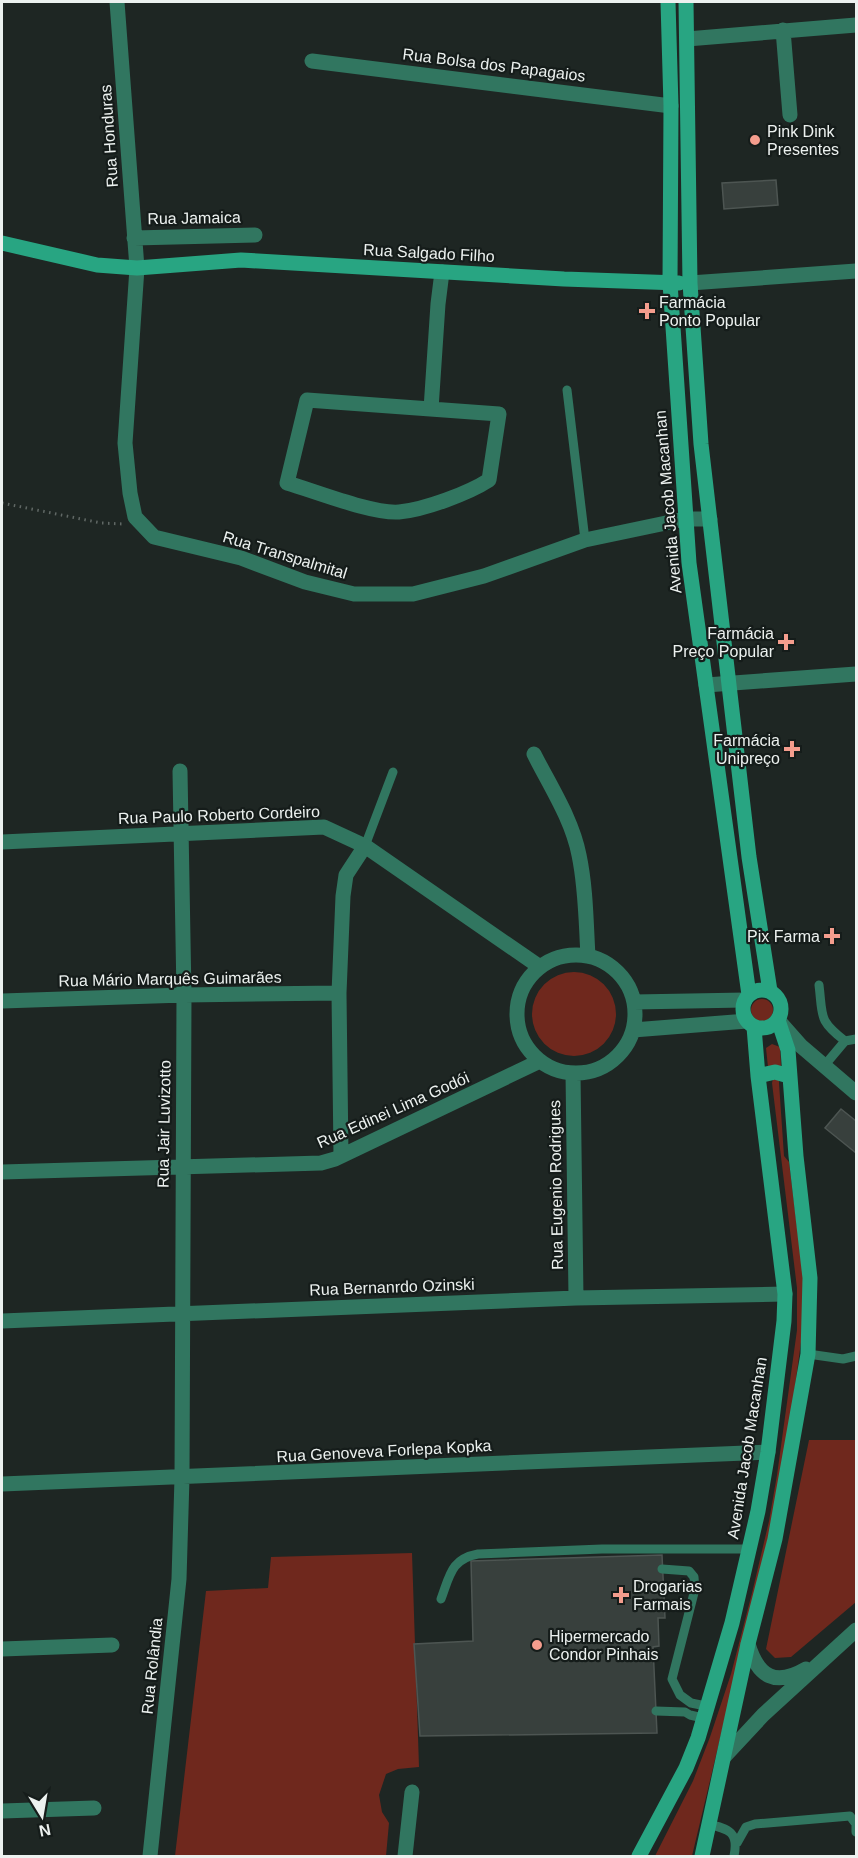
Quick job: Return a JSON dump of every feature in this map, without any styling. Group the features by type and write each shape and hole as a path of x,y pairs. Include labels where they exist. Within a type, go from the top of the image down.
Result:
{"main road":[{"name":"Avenida Jacob Macanhan","path":"668,2 671,106 670,282 685,519 747,997"},
{"path":"686,2 690,283 701,444 749,857 770,991 781,1004 781,1015 768,1027 751,1024 743,1011 747,997 759,990 770,991"},
{"name":"Rua Salgado Filho","path":"2,243 97,265 137,268 241,260 564,279 690,283"},
{"path":"702,1857 748,1644 776,1539 808,1354 810,1278 796,1156 788,1050 778,1020"},
{"name":"Avenida Jacob Macanhan","path":"639,1857 686,1768 705,1712 732,1623 768,1452 784,1321 785,1294 751,1024"},
{"path":"758,1076 775,1072 789,1076"}],"street":[{"name":"Rua Honduras","path":"117,2 137,268"},
{"path":"687,39 856,25"},
{"path":"783,30 790,116"},
{"name":"Rua Bolsa dos Papagaios","path":"312,61 671,106"},
{"name":"Rua Jamaica","path":"134,238 255,235"},
{"path":"137,268 125,442 135,517 143,525"},
{"name":"Rua Salgado Filho","path":"690,283 856,271"},
{"path":"431,409 442,272"},
{"path":"307,400 431,409 499,414 489,480 474,490 418,508 397,512 366,507 287,483 307,400"},
{"name":"Rua Transpalmital","path":"143,525 154,537 241,558 305,582 354,594 413,594 483,576 585,540 685,519 710,519"},
{"path":"706,685 856,674"},
{"path":"534,754 564,813 579,853 585,899 588,956"},
{"name":"Rua Jair Luvizotto","path":"180,771 184,995 182,1478"},
{"name":"Rua Paulo Roberto Cordeiro","path":"2,842 182,835 324,826 365,846 540,967"},
{"path":"341,1156 339,993 343,896 346,875 365,846"},
{"path":"565,956 588,956 604,962 618,972 628,986 634,1002 633,1030 623,1049 610,1062 595,1070 573,1073 556,1069 540,1061 530,1052 518,1029 516,1016 522,990 528,978 540,967 548,961 565,956"},
{"name":"Rua Mário Marquês Guimarães","path":"2,1001 339,993"},
{"path":"634,1002 747,997"},
{"path":"778,1020 801,1046 856,1093"},
{"path":"633,1030 751,1024"},
{"name":"Rua Edinei Lima Godói","path":"2,1172 321,1163 341,1156 540,1061"},
{"name":"Rua Eugenio Rodrigues","path":"573,1073 576,1298"},
{"name":"Rua Bernanrdo Ozinski","path":"2,1321 576,1298 785,1294"},
{"name":"Rua Genoveva Forlepa Kopka","path":"2,1484 768,1452"},
{"name":"Rua Rolândia","path":"150,1857 179,1579 182,1478"},
{"path":"724,1757 763,1715 856,1630"},
{"path":"748,1644 752,1657 760,1670 776,1679 785,1679 795,1675 825,1658"},
{"path":"2,1649 112,1645"},
{"path":"405,1857 412,1792"},
{"path":"2,1811 94,1808"}],"lane":[{"path":"567,390 585,540"},
{"path":"365,846 393,772"},
{"path":"819,985 824,1021 827,1027 845,1041"},
{"path":"824,1066 845,1041 856,1039"},
{"path":"808,1354 843,1359 856,1356"},
{"path":"441,1599 454,1564 467,1556 478,1554 602,1549 749,1549"},
{"path":"662,1569 689,1571 694,1577 695,1589 672,1679 680,1695 705,1712"},
{"path":"656,1711 685,1712 690,1715 705,1712"},
{"path":"734,1857 737,1843 746,1827 755,1824 850,1816 856,1824 856,1832"},
{"path":"708,1824 732,1833 737,1843"}],"path":[{"path":"2,503 101,523 143,525"}],"shaded area":[{"path":"574,972 590,975 604,984 613,998 616,1014 613,1030 604,1044 590,1053 574,1056 558,1053 544,1044 535,1030 532,1014 535,998 544,984 558,975"},
{"path":"762,999 770,1002 773,1010 770,1018 762,1021 754,1018 751,1010 754,1002"},
{"path":"772,1044 780,1047 781,1067 768,1067 766,1048"},
{"path":"773,1079 779,1080 784,1156 789,1162 803,1276 803,1327 783,1475 692,1856 655,1856 693,1781 731,1674 769,1521 777,1475 797,1330 797,1288"},
{"path":"809,1440 856,1440 856,1602 791,1657 775,1658 766,1649"},
{"path":"412,1553 419,1767 398,1769 386,1774 379,1795 382,1812 389,1823 386,1856 175,1856 206,1591 268,1588 271,1557"}],"building":[{"path":"776,180 778,205 724,209 722,183"},
{"path":"841,1109 856,1121 856,1153 825,1128"},
{"name":"Hipermercado Condor Pinhais","path":"662,1555 665,1618 658,1618 659,1646 653,1647 657,1733 420,1736 414,1644 473,1641 471,1561"}],"place":[{"name":"Pink Dink Presentes","path":"755,140"},
{"name":"Farmácia Ponto Popular","path":"647,311"},
{"name":"Farmácia Preço Popular","path":"786,642"},
{"name":"Farmácia Unipreço","path":"792,749"},
{"name":"Pix Farma","path":"832,936"},
{"name":"Drogarias Farmais","path":"621,1595"},
{"name":"Hipermercado Condor Pinhais","path":"537,1645"}]}
